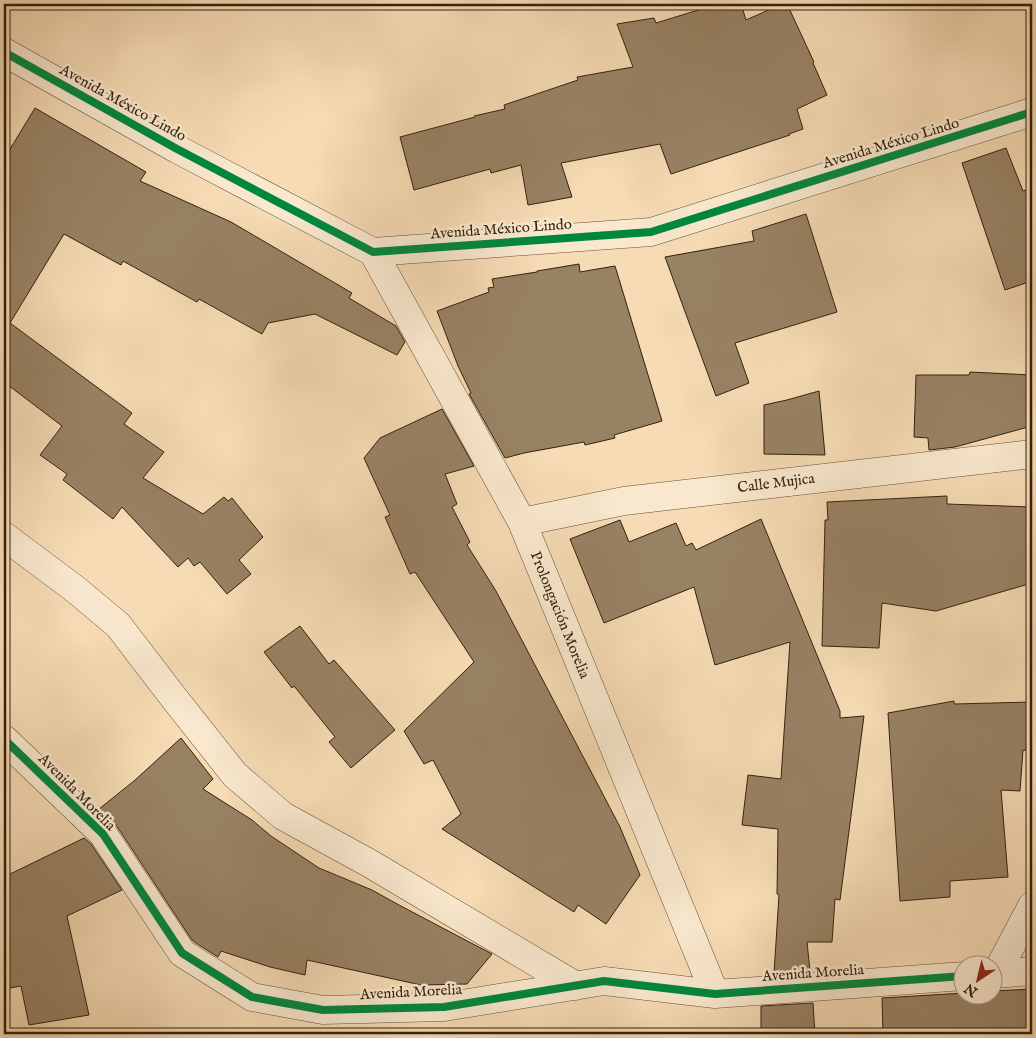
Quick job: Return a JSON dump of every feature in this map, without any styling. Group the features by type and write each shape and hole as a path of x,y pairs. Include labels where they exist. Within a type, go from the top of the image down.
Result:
{"street":[{"name":"Avenida México Lindo","path":"4,52 177,149 373,252 651,232 1032,112"},
{"name":"Prolongación Morelia","path":"373,252 522,522 715,994"},
{"name":"Calle Mujica","path":"522,522 624,501 1032,454"},
{"path":"4,536 75,588 118,625 235,774 283,816 369,863 576,986"},
{"name":"Avenida Morelia","path":"4,739 103,834 182,953 252,997 323,1010 444,1007 604,981 715,994 954,977"},
{"path":"1004,957 1032,906"},
{"path":"1004,973 1032,971"}],"building":[{"path":"718,4 741,4 746,20 782,4 787,4 827,95 797,109 803,129 671,174 660,144 561,163 572,197 528,205 521,165 491,173 490,169 414,190 400,137 505,109 504,105 578,80 577,77 633,67 617,24 654,18 656,23"},
{"path":"35,108 146,172 140,181 231,222 352,293 349,298 396,326 405,342 397,355 315,314 268,323 262,334 199,299 197,302 123,261 121,265 64,234 10,323 132,413 124,424 164,452 143,478 203,514 224,497 228,501 232,498 263,537 239,560 251,574 227,594 200,562 194,566 188,558 178,567 122,507 113,519 63,480 67,474 40,455 62,426 4,382 4,159"},
{"path":"1006,148 1023,191 1032,188 1032,281 1005,290 962,163"},
{"path":"806,214 837,312 735,343 749,383 716,396 665,257 754,241 752,231"},
{"path":"579,264 580,272 615,266 662,421 614,435 615,438 585,445 584,442 505,458 469,394 471,393 458,366 437,311 489,292 488,288 494,287 492,279"},
{"path":"970,372 1032,375 1032,426 955,447 929,450 928,438 914,437 916,375 969,375"},
{"path":"819,391 825,455 764,454 764,405"},
{"path":"442,409 474,466 445,474 457,504 452,507 470,542 467,545 496,591 597,783 620,827 640,875 606,924 578,905 574,912 442,829 461,814 433,760 424,764 404,731 474,662 415,572 410,574 385,517 390,515 364,458 380,438"},
{"path":"947,496 947,504 1032,507 1032,583 936,611 882,603 879,648 822,646 825,520 828,520 827,502"},
{"path":"761,519 840,711 840,718 864,716 840,900 835,899 832,942 807,942 810,971 774,974 779,895 777,894 778,829 742,825 748,775 781,779 790,642 715,665 694,587 604,623 570,539 620,520 629,542 676,523 686,546 692,543 696,550"},
{"path":"300,626 329,664 334,660 395,730 351,768 329,742 335,737 294,686 292,688 264,652"},
{"path":"954,701 954,704 1032,702 1032,751 1023,750 1020,791 1001,790 1008,877 950,881 950,897 900,901 888,713"},
{"path":"181,738 213,779 203,789 252,820 271,836 319,868 372,890 492,954 467,984 421,985 307,960 305,975 270,967 221,951 218,957 196,943 192,940 116,825 99,809 134,781"},
{"path":"84,838 91,844 122,890 67,916 89,1015 29,1025 21,986 4,989 4,877"},
{"path":"1032,989 1032,1034 883,1034 882,998 954,994 954,1006 1004,1006 1004,990"},
{"path":"813,1003 815,1034 761,1034 761,1006"}],"cycle path":[{"path":"4,52 177,149 373,252 651,232 1032,112"},
{"path":"4,739 103,834 182,953 252,997 323,1010 444,1007 604,981 715,994 954,977"}]}
